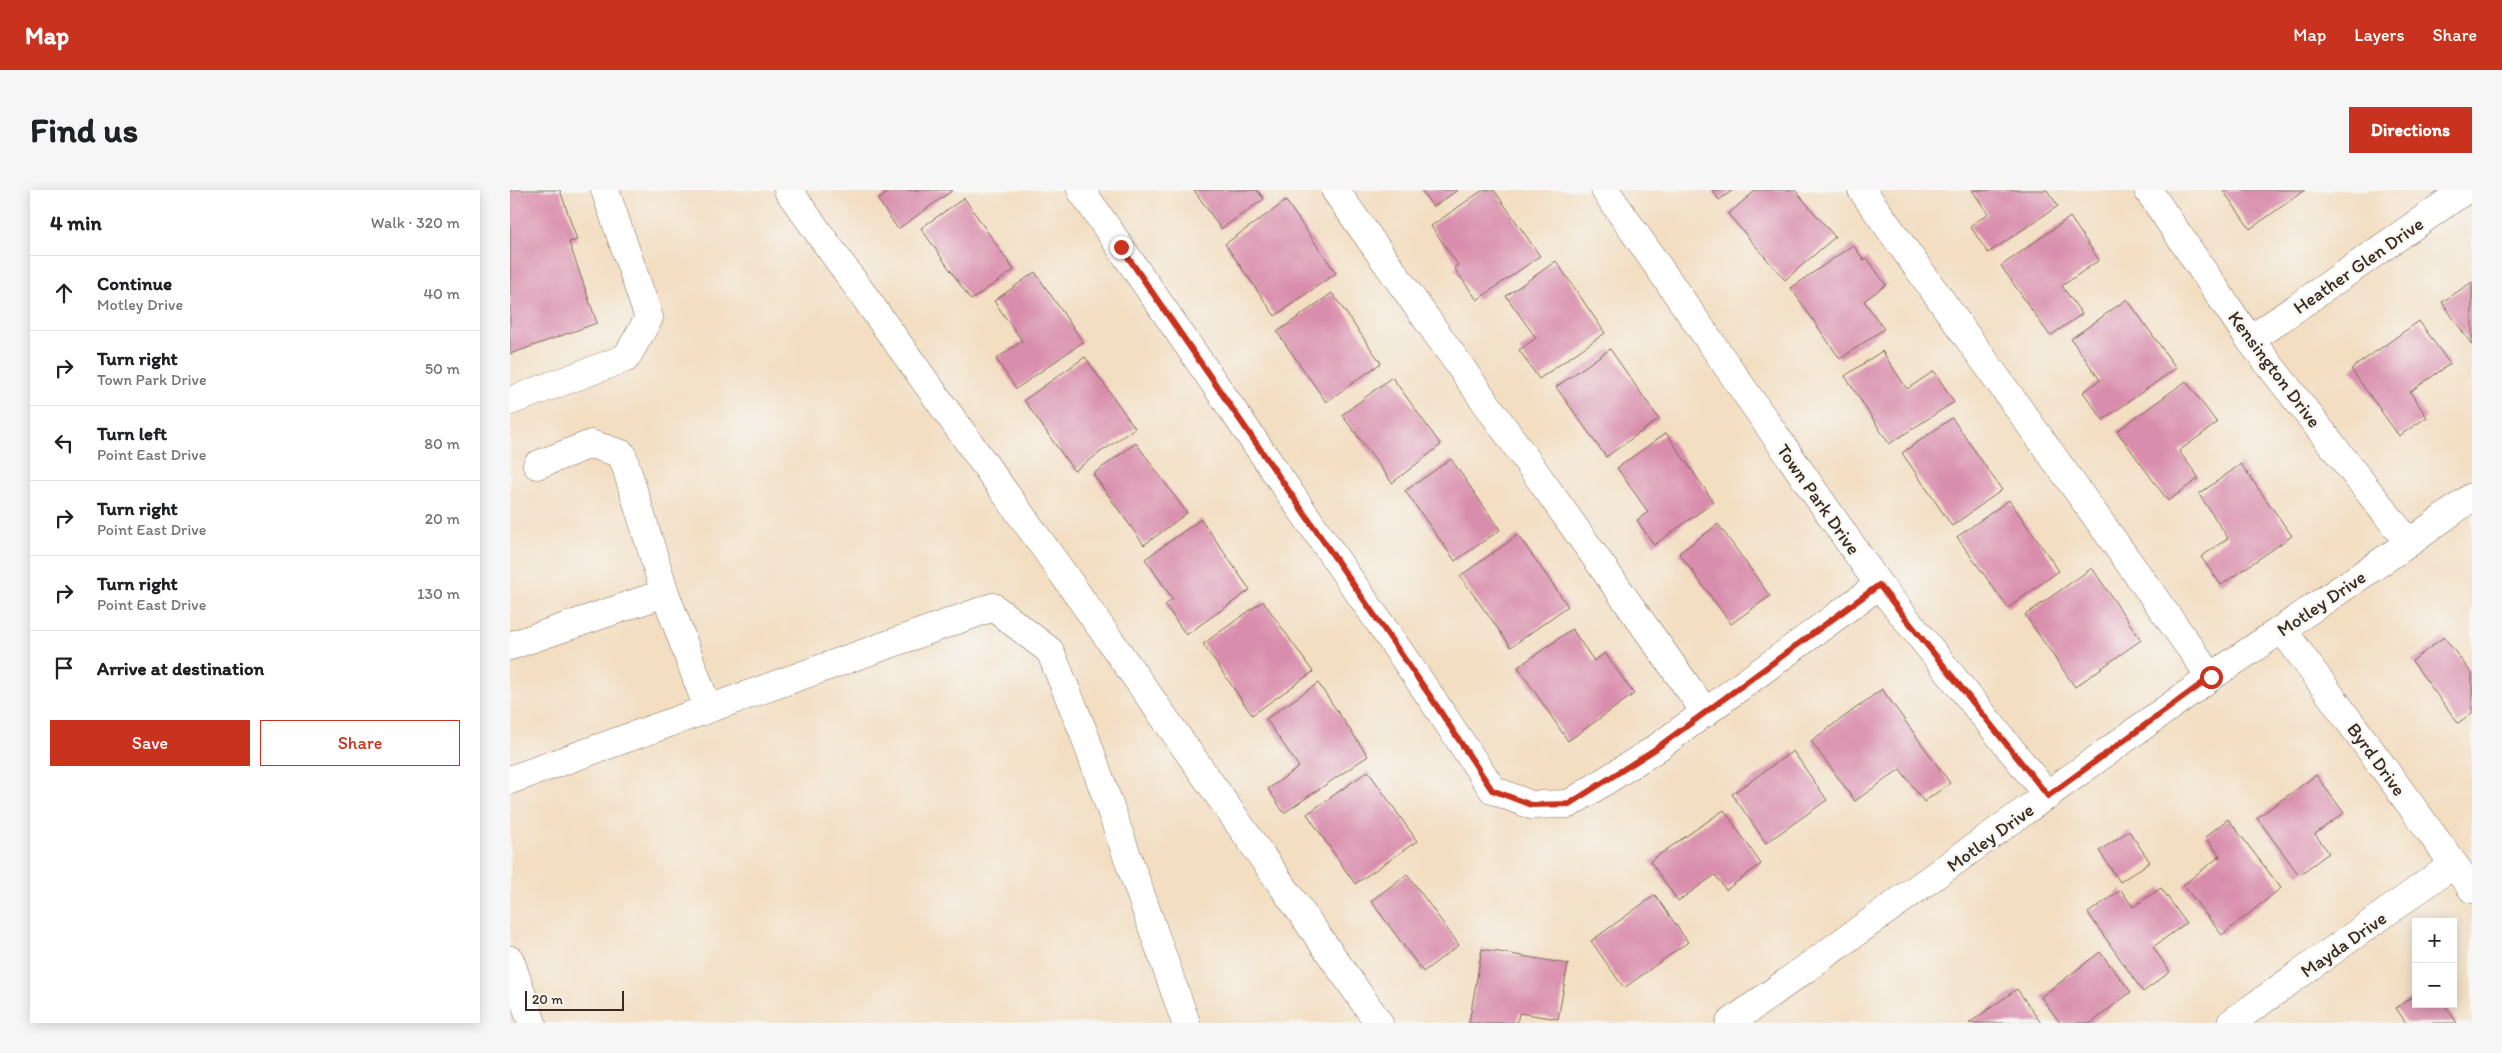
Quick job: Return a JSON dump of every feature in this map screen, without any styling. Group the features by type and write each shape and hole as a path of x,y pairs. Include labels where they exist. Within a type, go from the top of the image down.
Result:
{"street":[{"path":"510,401 626,358 649,318 605,190"},
{"path":"788,190 1379,1023"},
{"path":"1081,190 1425,687 1492,790 1531,805 1569,804 1654,750 1879,585"},
{"path":"1335,190 1706,712"},
{"name":"Town Park Drive","path":"1605,190 1879,585 2048,796"},
{"path":"1862,190 2211,677"},
{"name":"Kensington Drive","path":"2148,190 2250,340 2409,543"},
{"name":"Heather Glen Drive","path":"2250,340 2465,190"},
{"path":"537,465 591,444 622,454 665,593 708,708"},
{"name":"Motley Drive","path":"1730,1023 2211,677 2472,498"},
{"path":"510,646 665,593"},
{"path":"510,780 993,607 1050,651 1083,731 1186,1023"},
{"name":"Byrd Drive","path":"2282,628 2472,889"},
{"name":"Mayda Drive","path":"2231,1023 2454,864"},
{"path":"510,960 532,1023"}],"building":[{"path":"510,190 560,190 577,240 569,242 597,323 510,354"},
{"path":"891,190 953,190 898,229 878,200"},
{"path":"1194,190 1257,190 1264,199 1221,229"},
{"path":"1421,190 1458,190 1433,207"},
{"path":"1483,190 1494,190 1540,256 1477,300 1454,268 1458,265 1431,226"},
{"path":"1712,190 1733,190 1719,200"},
{"path":"1756,190 1795,190 1835,237 1785,280 1728,214"},
{"path":"1972,190 2047,190 2058,206 1988,253 1970,226 1988,214"},
{"path":"2223,190 2305,190 2250,229"},
{"path":"964,198 1014,270 971,300 921,228"},
{"path":"1286,201 1336,273 1275,316 1225,244"},
{"path":"2070,217 2099,260 2062,286 2082,314 2050,336 2001,266"},
{"path":"1853,245 1864,260 1867,258 1886,285 1864,301 1884,329 1840,359 1791,288"},
{"path":"1556,261 1605,333 1539,379 1519,350 1536,338 1506,296"},
{"path":"1035,272 1083,342 1016,389 996,359 1022,341 994,301"},
{"path":"2472,282 2472,345 2442,302"},
{"path":"1332,293 1381,363 1326,402 1277,332"},
{"path":"2127,299 2176,368 2103,420 2083,392 2100,380 2071,339"},
{"path":"2419,321 2450,364 2410,392 2427,417 2399,436 2351,369"},
{"path":"1610,349 1659,419 1606,457 1556,387"},
{"path":"1882,351 1907,389 1934,371 1954,402 1889,444 1845,376"},
{"path":"1085,357 1135,428 1074,471 1024,400"},
{"path":"1392,377 1441,445 1392,483 1342,415"},
{"path":"2186,381 2217,423 2179,451 2199,478 2168,501 2117,431"},
{"path":"1952,418 2002,490 1952,526 1902,453"},
{"path":"1666,433 1714,502 1654,545 1637,520 1648,512 1617,468"},
{"path":"1136,443 1187,513 1144,545 1093,474"},
{"path":"1451,459 1500,530 1455,561 1405,491"},
{"path":"2241,464 2292,536 2221,585 2201,557 2228,538 2199,494"},
{"path":"2009,500 2059,571 2008,608 1957,537"},
{"path":"1201,519 1250,590 1186,635 1165,605 1173,599 1145,559"},
{"path":"1718,524 1770,596 1731,624 1679,553"},
{"path":"1518,535 1568,606 1511,647 1460,576"},
{"path":"2092,568 2141,640 2075,687 2025,615"},
{"path":"1263,601 1313,672 1252,715 1203,644"},
{"path":"1572,629 1594,661 1605,653 1634,694 1568,741 1518,667"},
{"path":"2444,637 2472,674 2472,713 2458,723 2412,661"},
{"path":"1318,683 1368,756 1284,813 1268,789 1299,767 1266,719"},
{"path":"1882,689 1950,783 1924,802 1900,769 1855,801 1811,741"},
{"path":"1793,751 1827,800 1766,843 1732,794"},
{"path":"1368,771 1417,841 1355,884 1307,814"},
{"path":"2316,775 2344,813 2315,834 2329,853 2299,875 2257,818"},
{"path":"1724,810 1761,864 1726,890 1715,875 1678,901 1650,861"},
{"path":"2228,819 2281,888 2222,935 2183,885 2220,856 2205,837"},
{"path":"2129,831 2150,862 2120,882 2099,851"},
{"path":"1407,874 1459,945 1423,972 1371,901"},
{"path":"2161,888 2186,923 2153,947 2170,972 2143,992 2088,913 2121,890 2133,907"},
{"path":"1655,895 1688,942 1624,988 1591,941"},
{"path":"1482,949 1568,964 1558,1019 1519,1013 1517,1023 1469,1023"},
{"path":"2100,952 2131,992 2091,1023 2060,1023 2041,997"},
{"path":"2017,989 2041,1023 1969,1023"},
{"path":"2412,997 2412,1008 2447,1008 2457,1023 2406,1023 2396,1008"}],"route":[{"path":"1121,247 1430,696 1492,790 1531,805 1569,804 1654,750 1879,585 2048,796 2211,677"}]}
